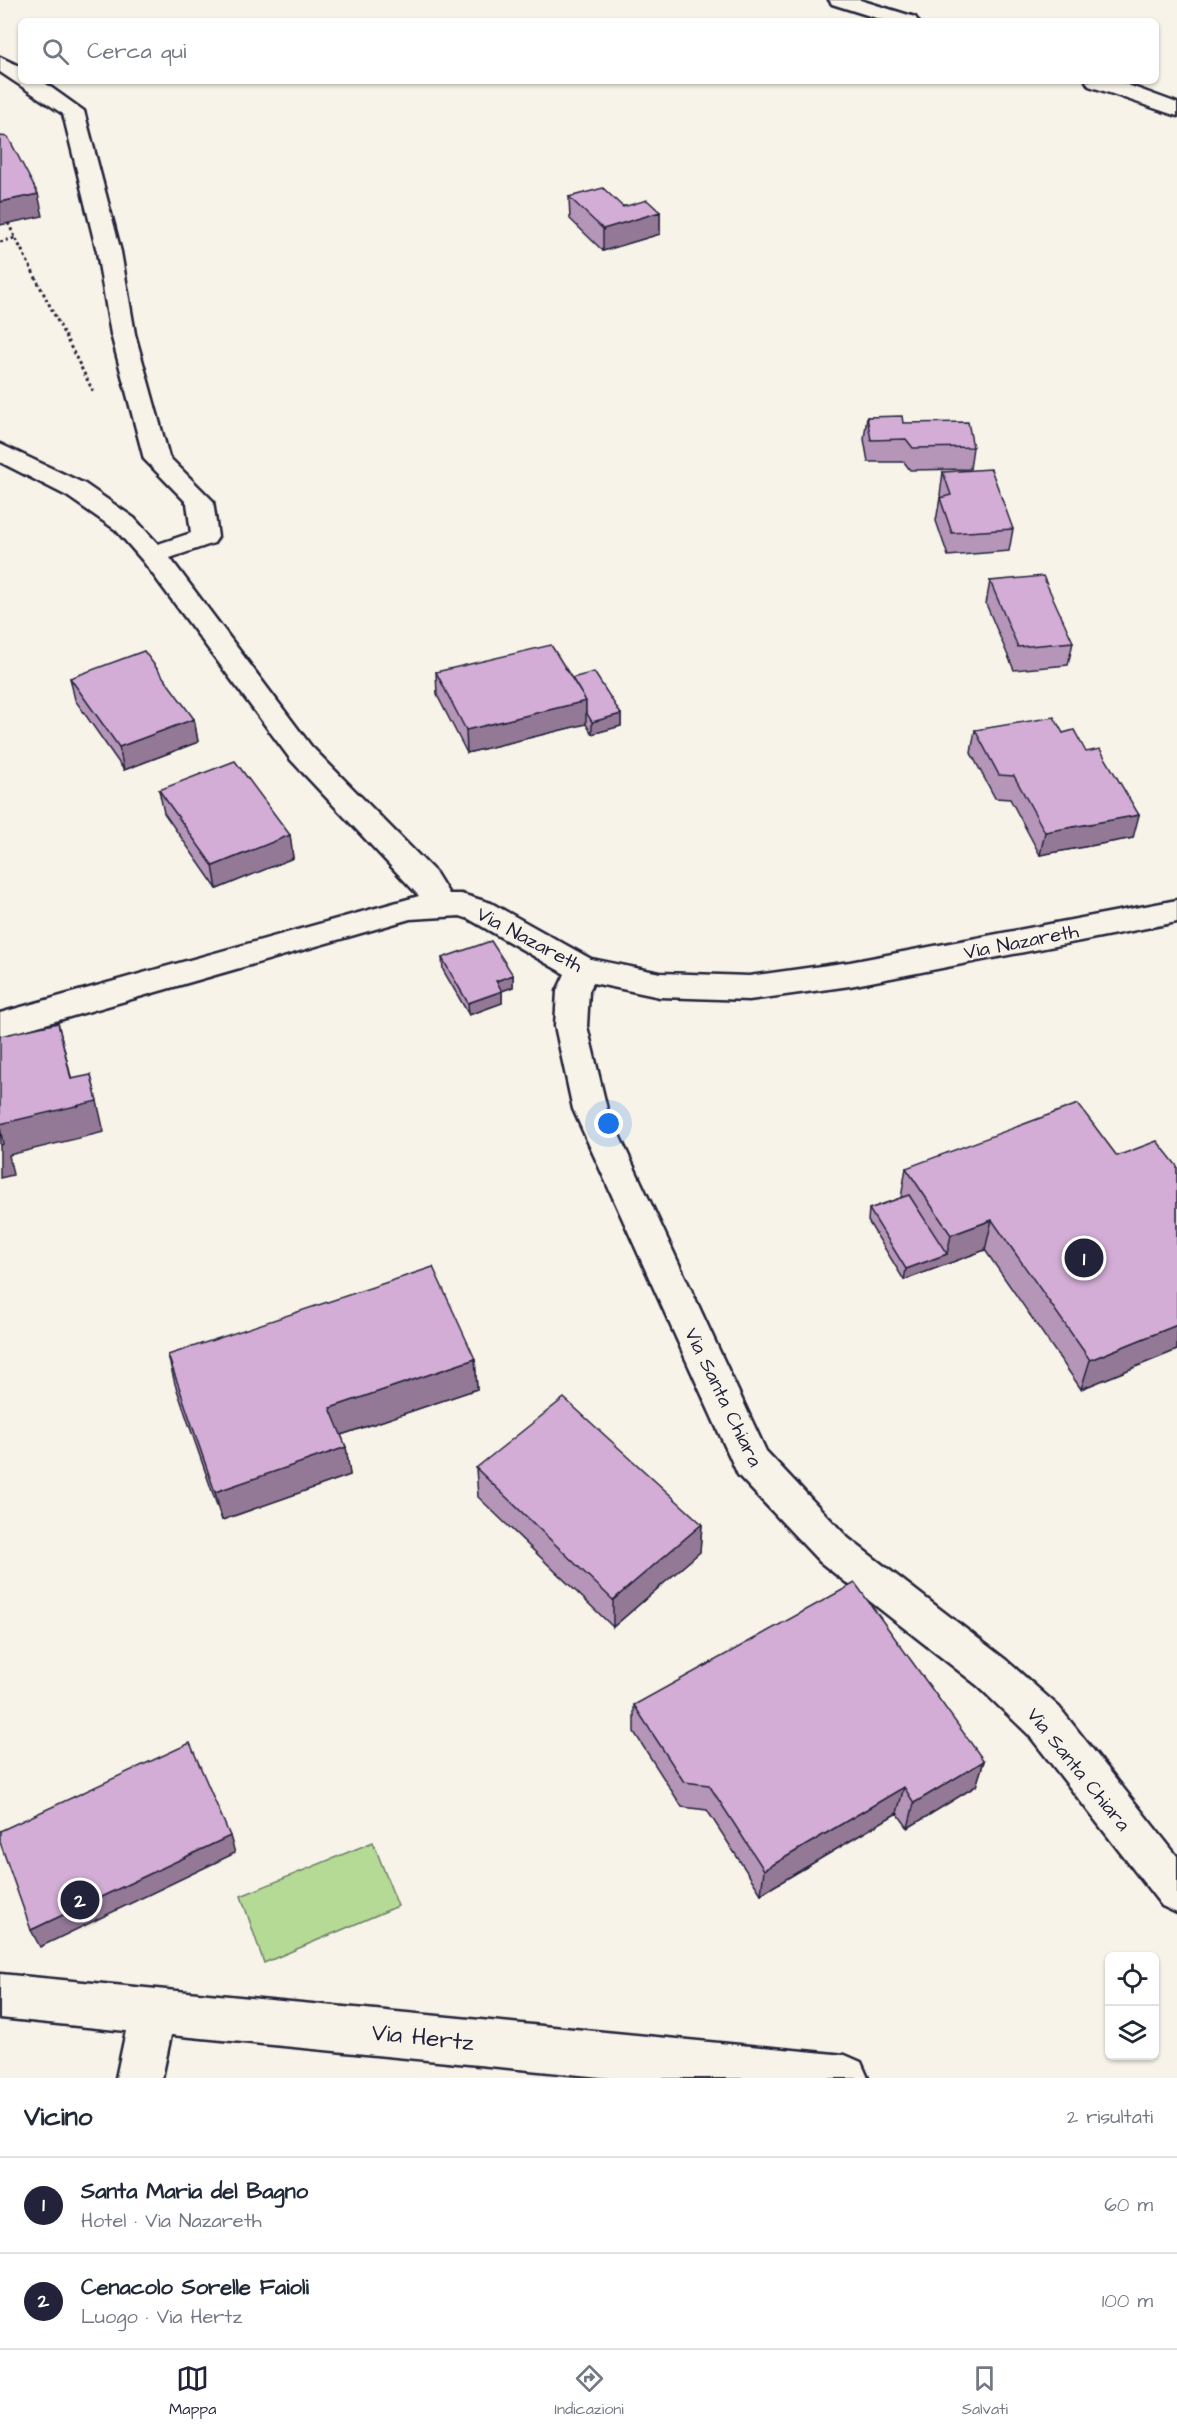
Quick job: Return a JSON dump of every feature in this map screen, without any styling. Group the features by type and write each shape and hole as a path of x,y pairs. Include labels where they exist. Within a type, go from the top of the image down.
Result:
{"street":[{"path":"839,0 898,18"},
{"path":"0,63 18,74"},
{"path":"32,84 73,111 109,252 123,334 157,459 200,501 205,537 153,555"},
{"path":"1105,84 1177,110"},
{"path":"0,452 76,490 125,524 153,555 301,753 425,881 440,905"},
{"name":"Via Nazareth","path":"0,1025 410,908 440,905 461,904 480,911 583,969 660,985 749,988 850,974 1177,911"},
{"name":"Via Santa Chiara","path":"583,969 573,991 571,1026 590,1109 752,1463 834,1550 992,1673 1044,1720 1177,1891"},
{"name":"Via Hertz","path":"0,1996 845,2078"},
{"path":"139,2078 153,2011"}],"path":[{"path":"8,223 95,396"},
{"path":"0,242 15,238"}],"green space":[{"path":"373,1842 398,1906 264,1963 241,1896"}],"building":[{"path":"0,136 8,137 38,194 0,202"},
{"path":"603,188 623,207 647,200 660,212 603,229 569,197"},
{"path":"902,416 903,423 968,422 973,447 913,448 906,439 871,440 867,417"},
{"path":"991,469 1013,529 952,533 940,498 951,495 943,472"},
{"path":"1043,576 1073,642 1018,647 990,581"},
{"path":"551,645 586,701 466,730 436,672"},
{"path":"144,651 194,719 119,747 70,678"},
{"path":"594,672 621,714 592,722 586,712 586,701 572,678"},
{"path":"1054,717 1063,733 1074,730 1086,752 1100,749 1139,815 1045,832 1014,776 999,775 975,730"},
{"path":"235,761 290,835 213,866 159,790"},
{"path":"491,941 513,975 496,981 502,991 468,1003 442,958"},
{"path":"58,1023 71,1079 91,1075 97,1101 0,1124 0,1036"},
{"path":"1078,1104 1117,1156 1157,1141 1177,1166 1177,1325 1090,1360 992,1220 951,1235 906,1168"},
{"path":"0,1127 3,1144 0,1145"},
{"path":"909,1195 947,1254 906,1269 869,1209"},
{"path":"433,1267 475,1359 330,1408 346,1447 215,1492 168,1355"},
{"path":"564,1398 702,1524 613,1600 476,1468"},
{"path":"855,1583 984,1761 914,1803 904,1787 764,1870 709,1785 684,1782 634,1705"},
{"path":"190,1743 230,1836 31,1930 0,1842 0,1831"}],"place":[{"name":"Santa Maria del Bagno","path":"1084,1258"},
{"name":"Cenacolo Sorelle Faioli","path":"80,1900"}]}
